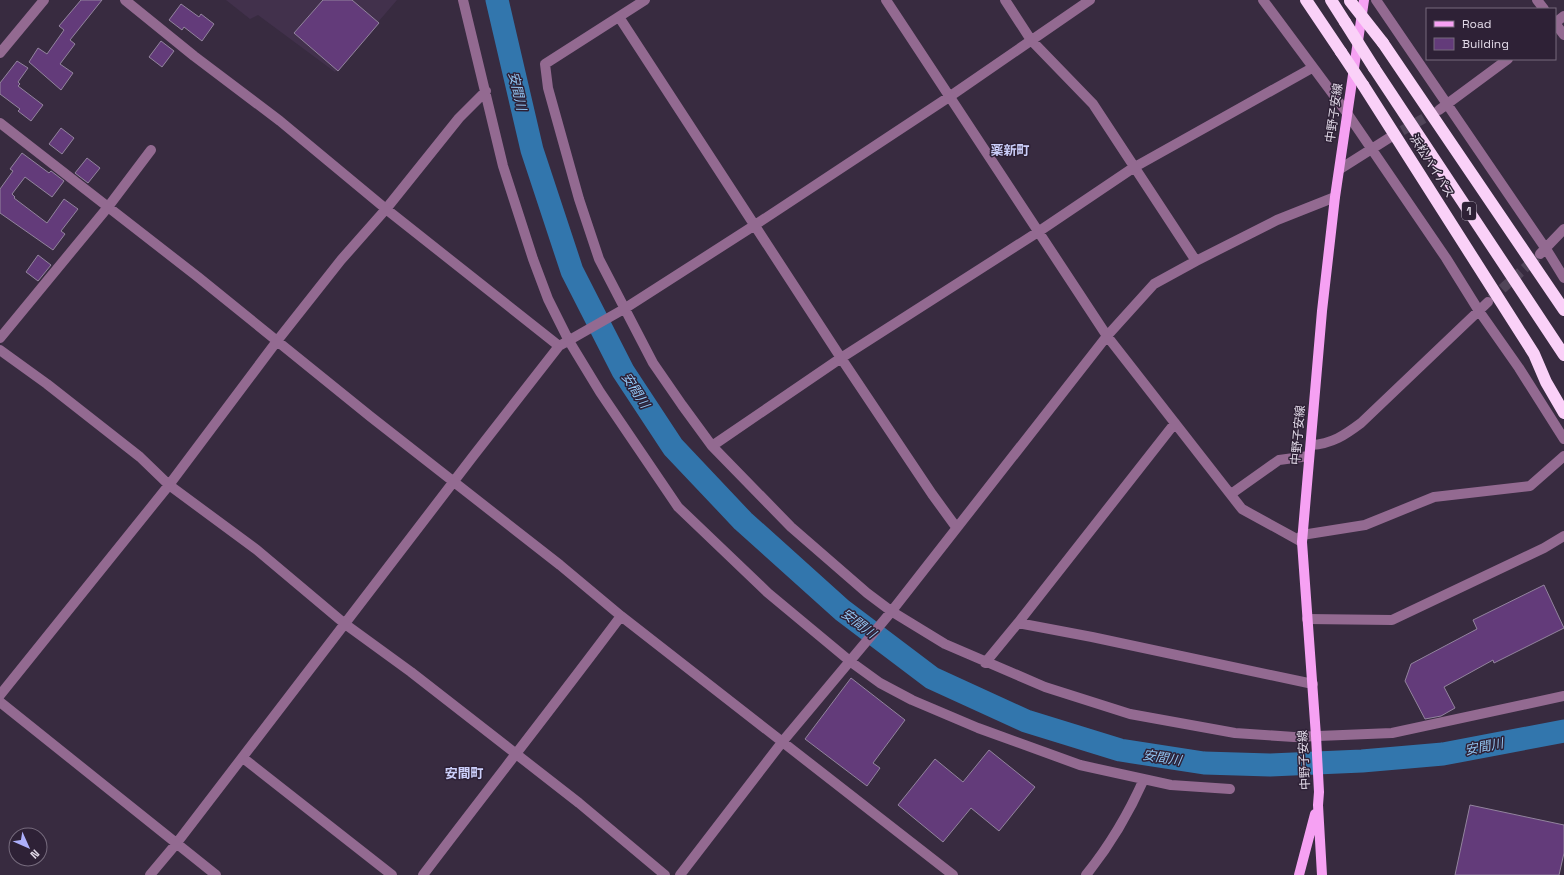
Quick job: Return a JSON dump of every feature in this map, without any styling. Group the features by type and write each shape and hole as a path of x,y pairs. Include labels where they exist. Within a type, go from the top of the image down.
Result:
{"highway":[{"name":"浜松バイパス","path":"1330,0 1564,355"},
{"name":"1","path":"1350,1 1384,43 1564,310"},
{"name":"浜松バイパス","path":"1308,3 1363,85 1534,354 1546,382 1564,413"},
{"name":"1","path":"1534,354 1564,398"}],"main road":[{"name":"中野子安線","path":"1322,875 1313,684 1302,538 1322,311 1335,197 1364,0"},
{"path":"1299,875 1318,805"}],"street":[{"path":"0,53 44,0"},
{"path":"125,0 194,56 280,121 386,209 566,343"},
{"path":"463,0 503,166 533,259 566,343 678,508 768,593 880,683 912,700 978,728 1080,765 1171,785 1230,789"},
{"path":"645,0 545,64 548,88 579,199 600,259 624,309 653,363 712,446 791,527 891,611 944,644 985,663 1045,687 1130,714 1235,733 1316,739 1392,733 1564,696"},
{"path":"886,0 1107,336 1242,509 1302,538 1365,525 1434,497 1530,486 1564,456"},
{"path":"1005,0 1031,40 1093,104 1133,168 1196,261"},
{"path":"150,875 176,844 454,481 566,343 624,309 755,224 949,97 1090,0"},
{"path":"1263,0 1312,68 1347,113 1446,258 1479,311 1519,368 1564,438"},
{"path":"1376,0 1443,108 1543,251 1564,278"},
{"path":"1537,0 1543,8"},
{"path":"1556,22 1564,16"},
{"path":"619,17 841,358 932,494 956,527"},
{"path":"1556,24 1564,35"},
{"path":"1443,108 1507,60"},
{"path":"712,446 841,358 1038,232 1133,168 1312,68"},
{"path":"0,695 169,484 277,341 341,260 386,209 459,118 486,91"},
{"path":"0,124 108,207 560,565 620,616 783,741 953,875"},
{"path":"1340,169 1389,138"},
{"path":"0,338 108,207 151,150"},
{"path":"680,875 783,741 891,611 1107,336 1154,284 1278,220 1335,197"},
{"path":"1543,251 1564,229"},
{"path":"1311,445 1325,444 1340,438 1361,423 1488,302"},
{"path":"0,350 47,384 140,457 169,484 257,550 345,624 411,672 579,803 665,875"},
{"path":"985,663 1175,423"},
{"path":"1231,494 1279,460 1309,456"},
{"path":"1308,619 1392,620 1544,548 1564,536"},
{"path":"423,875 515,753 565,691 620,616"},
{"path":"1018,623 1092,637 1313,684"},
{"path":"0,702 216,875"},
{"path":"242,758 392,875"},
{"path":"1086,875 1112,842 1131,809 1144,779"}],"shaded area":[{"path":"226,0 397,0 335,72 258,15 250,19"}],"building":[{"path":"81,0 102,0 70,40 75,44 60,64 73,73 61,90 29,62 38,48 47,54 64,30 59,26"},
{"path":"323,0 352,0 379,23 338,71 294,33"},
{"path":"181,4 199,17 201,14 214,24 202,41 184,27 182,30 169,20"},
{"path":"161,41 174,51 162,67 149,57"},
{"path":"17,61 28,68 18,82 20,84 18,86 43,105 31,121 18,111 20,109 0,94 0,83"},
{"path":"61,128 74,138 62,154 49,144"},
{"path":"22,153 49,173 51,171 64,181 52,197 25,177 12,194 15,197 14,198 47,223 64,199 78,209 61,231 65,234 53,250 0,213 0,189 13,171 10,169"},
{"path":"87,158 100,168 88,183 75,173"},
{"path":"38,255 51,265 38,281 26,272"},
{"path":"1544,585 1564,628 1494,663 1493,660 1444,687 1455,708 1441,716 1425,719 1405,681 1411,664 1477,629 1473,620"},
{"path":"851,678 905,720 873,763 880,768 867,786 805,739"},
{"path":"989,750 1035,787 999,831 971,808 943,842 898,805 935,759 963,782"},
{"path":"1470,805 1564,825 1564,853 1559,875 1455,875"}],"waterway":[{"name":"安間川","path":"497,0 532,150 572,271 623,371 673,447 743,521 842,610 932,678 1026,721 1120,750 1204,763 1270,765 1362,761 1443,754 1564,731"}],"tunnel":[{"path":"1389,138 1437,111"},
{"path":"1491,299 1537,257"}],"district":[{"name":"薬新町","path":"1010,150"},
{"name":"安間町","path":"464,773"}]}
